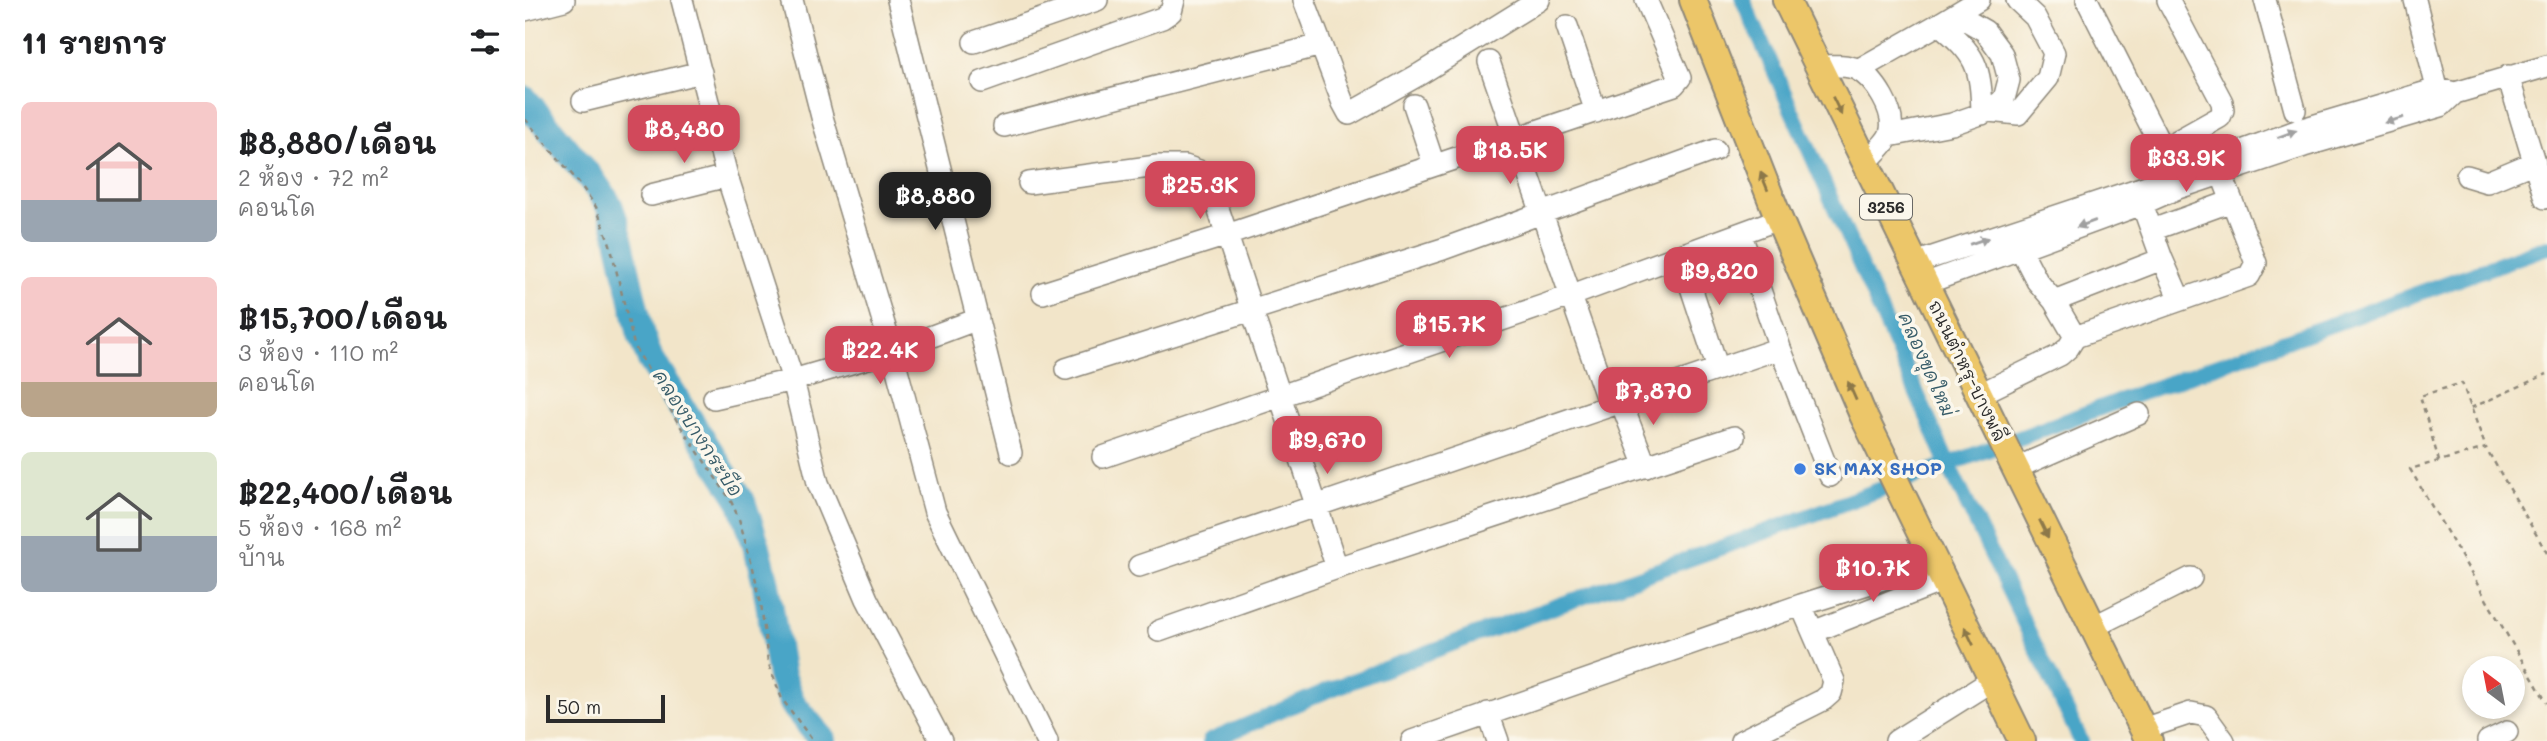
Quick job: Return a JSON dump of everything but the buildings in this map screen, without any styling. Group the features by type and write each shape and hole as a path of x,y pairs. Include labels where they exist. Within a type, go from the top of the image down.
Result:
{"main road":[{"path":"1693,0 1833,348 1937,572 2022,741"},
{"name":"ถนนตำหรุ-บางพลี","path":"1786,0 2146,735"}],"street":[{"path":"530,6 564,0"},
{"path":"682,0 727,176 793,380 818,483 867,600 941,741"},
{"path":"792,0 821,117 892,351 935,512 1048,741"},
{"path":"898,0 1011,453"},
{"path":"974,42 1097,0"},
{"path":"982,82 1162,18 1171,12 1174,0"},
{"path":"1304,0 1349,114 1539,0"},
{"path":"1043,293 1227,235 1678,82 1680,78 1646,0"},
{"path":"1857,70 1979,0"},
{"path":"1889,136 1952,124 1986,113 2018,114 2048,78 2055,53 2035,17 2017,0"},
{"path":"2087,0 2175,175"},
{"path":"2163,149 2220,117 2223,110 2222,102 2168,0"},
{"path":"2265,0 2295,110"},
{"path":"2415,0 2444,96"},
{"path":"1938,24 1964,19 1985,31 2002,54 2009,80 2004,99 1986,113"},
{"path":"1938,24 1965,46 1981,78 1986,113"},
{"path":"1566,26 1596,111"},
{"path":"1004,127 1321,45"},
{"path":"1489,62 1571,295 1615,404 1646,467"},
{"path":"1817,66 1847,66 1857,70 1881,95 1892,121 1889,136 1865,163"},
{"path":"1920,273 2175,175 2219,167 2547,66"},
{"path":"583,101 701,72"},
{"path":"2508,76 2546,198"},
{"path":"1413,105 1434,165"},
{"path":"1066,369 1443,249 1715,150"},
{"path":"2467,176 2487,182 2535,162"},
{"path":"1029,183 1157,166 1185,166 1199,171 1209,181 1337,568"},
{"path":"1983,404 2060,355 2075,337 2249,275 2254,270 2256,263 2219,167"},
{"path":"1920,273 2020,248 2142,204 2219,167"},
{"path":"651,195 727,176"},
{"path":"2152,230 2232,201"},
{"path":"2142,204 2180,300"},
{"path":"1103,457 1681,257 1779,219"},
{"path":"1741,235 1780,348 1830,476"},
{"path":"2020,248 2037,281 2054,301 2075,337"},
{"path":"1681,257 1718,369"},
{"path":"2054,301 2162,259"},
{"path":"714,398 793,380 892,351 978,319"},
{"path":"1139,566 1780,348"},
{"path":"2014,468 2139,414"},
{"path":"1159,631 1337,568 1734,438"},
{"path":"1412,741 1801,605 1937,572"},
{"path":"1813,632 1937,572"},
{"path":"2093,627 2191,578"},
{"path":"1741,741 1823,700 1831,693 1834,681 1801,605"},
{"path":"1896,741 1991,681"},
{"path":"1488,713 1498,741"},
{"path":"2146,735 2191,713 2206,716 2224,741"}],"path":[{"path":"525,119 596,207 610,244 634,345 677,422 730,499 739,519 753,568 761,603 768,662 782,699 813,741"},
{"path":"2471,408 2547,374"},
{"path":"2439,461 2420,396 2462,383 2486,448 2547,553"},
{"path":"2486,448 2410,469 2547,703"},
{"path":"2542,544 2547,541"}],"waterway":[{"name":"คลองขุดใหม่","path":"1743,0 1948,464 2081,741"},
{"name":"คลองบางกระบือ","path":"525,100 592,180 609,205 641,335 650,358 742,502 766,584 781,676 792,703 823,741"},
{"path":"1210,741 1331,689 1478,634 2547,247"}],"place":[{"name":"SK MAX SHOP","path":"1800,469"}]}
